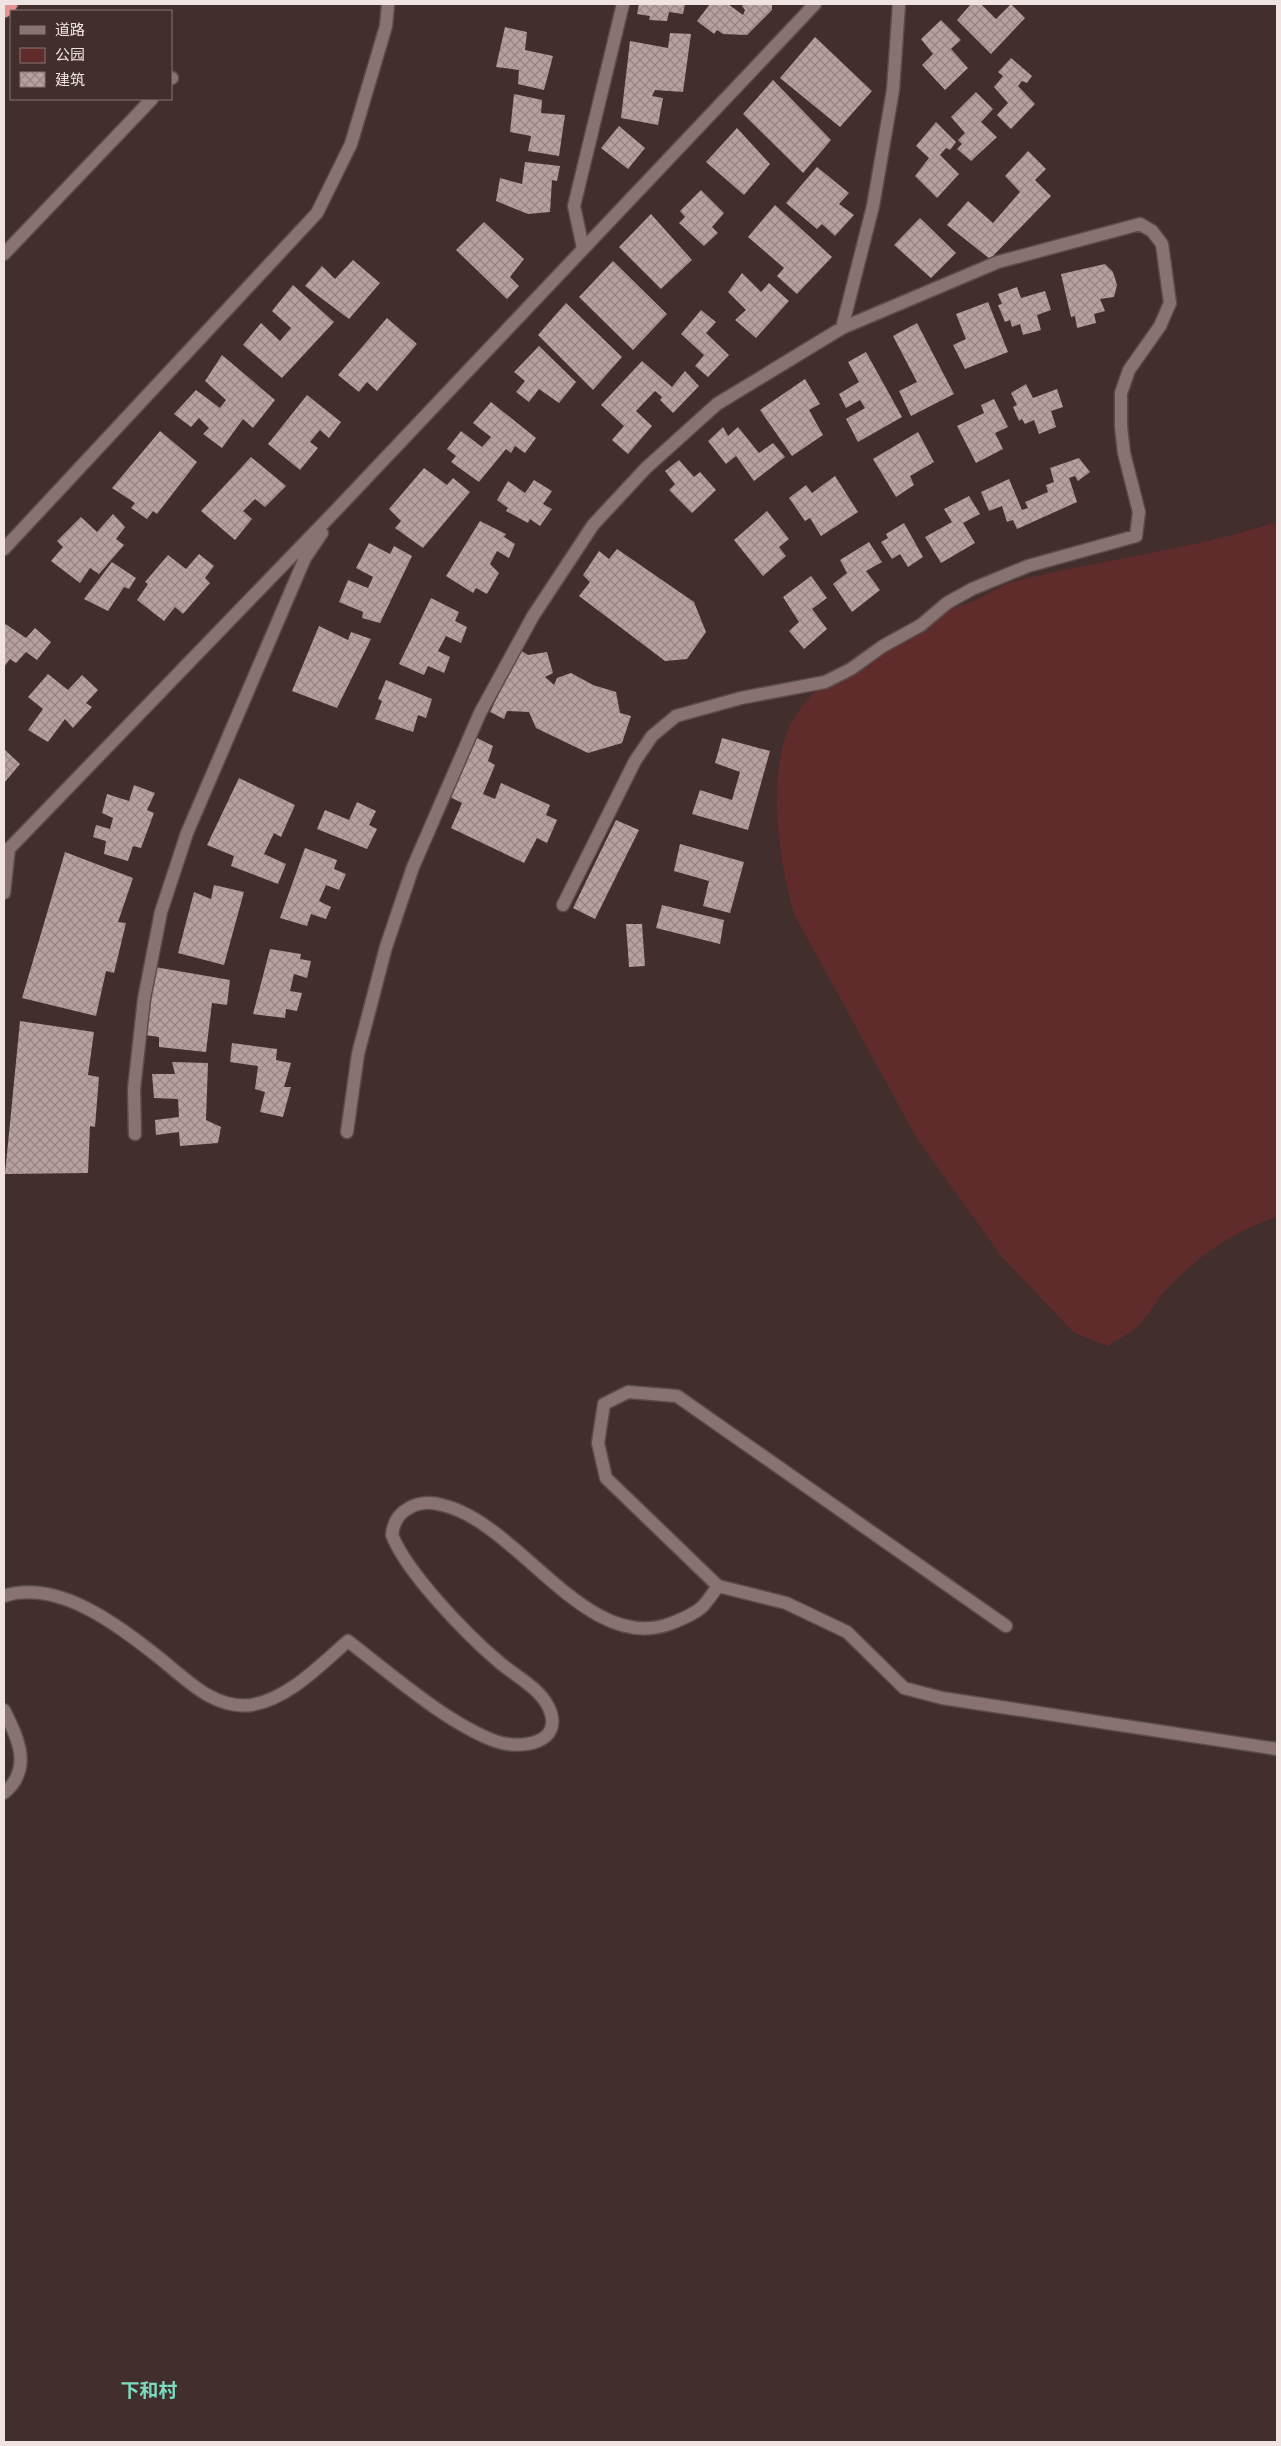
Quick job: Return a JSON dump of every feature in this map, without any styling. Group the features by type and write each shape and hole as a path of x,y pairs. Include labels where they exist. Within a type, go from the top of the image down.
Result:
{"highway":[{"path":"4,10 10,4"}],"street":[{"path":"4,549 317,213 351,144 386,26 388,4"},
{"path":"583,248 574,206 623,4"},
{"path":"4,893 6,851 340,506 815,4"},
{"path":"842,328 873,206 893,90 899,4"},
{"path":"4,254 151,100"},
{"path":"347,1132 358,1054 386,947 413,867 480,713 533,616 593,525 646,468 717,404 842,328 998,262 1140,224 1152,231 1162,244 1170,303 1160,326 1129,370 1124,381 1120,408 1124,453 1139,512 1136,536 1028,566 972,590 947,603 921,626 883,646 851,669 825,682 742,698 676,716 652,736 635,761 563,905"},
{"path":"135,1134 134,1089 144,999 161,912 187,832 306,558 340,506"},
{"path":"1006,1626 677,1396 628,1392 604,1404 598,1443 606,1478 718,1586 786,1604 847,1632 904,1688 942,1698 1277,1749"},
{"path":"4,1596 17,1592 36,1592 54,1595 74,1603 136,1640 201,1691 220,1700 242,1705 267,1700 282,1694 348,1641 456,1720 492,1740 517,1746 534,1743 547,1735 552,1721 549,1707 536,1690 499,1663 470,1635 410,1565 392,1535 394,1522 404,1512 416,1505 431,1503 449,1506 467,1514 492,1530 585,1605 609,1620 630,1628 653,1629 684,1618 702,1606 718,1586"},
{"path":"4,1710 17,1738 22,1761 17,1777 4,1793"}],"green space":[{"path":"1277,522 1277,1217 1246,1229 1203,1256 1166,1290 1137,1327 1108,1346 1074,1333 1002,1257 917,1139 794,914 780,849 777,803 780,759 785,738 793,721 820,686 856,656 911,623 978,599 1012,582 1212,540"}],"building":[{"path":"639,4 685,4 683,14 669,12 667,21 649,20 650,16 637,14"},
{"path":"710,4 728,4 743,15 745,10 742,6 744,4 772,4 772,10 747,35 723,34 717,30 714,34 697,21"},
{"path":"971,4 981,4 996,19 1011,4 1025,18 991,54 957,20"},
{"path":"941,20 961,40 951,49 968,68 945,90 922,65 933,54 921,39"},
{"path":"505,27 527,32 525,50 553,56 544,90 518,84 519,70 496,67"},
{"path":"670,33 691,34 683,92 655,90 652,96 663,98 658,125 621,118 630,41 668,48"},
{"path":"815,37 872,91 840,127 780,78"},
{"path":"1011,58 1032,76 1027,83 1022,81 1018,86 1035,104 1011,129 997,115 1008,103 994,87 1003,76 998,72"},
{"path":"773,80 831,140 803,173 743,114"},
{"path":"976,92 993,109 981,122 997,137 971,161 957,149 962,144 958,140 965,133 951,117"},
{"path":"514,94 542,100 541,113 565,115 559,156 528,151 531,136 510,132"},
{"path":"936,122 956,142 950,150 946,148 940,155 959,174 937,198 915,176 929,158 916,146"},
{"path":"619,126 645,148 628,169 601,148"},
{"path":"737,128 770,164 744,195 706,162"},
{"path":"1028,151 1046,169 1035,180 1051,196 990,259 947,225 968,201 993,223 1020,192 1005,176"},
{"path":"525,162 560,166 557,181 552,180 550,212 528,214 496,201 500,178 522,184"},
{"path":"817,167 849,193 839,204 854,215 835,236 822,224 817,229 786,203"},
{"path":"701,190 724,213 712,227 718,233 704,246 679,223 685,217 680,211"},
{"path":"775,205 832,257 797,294 777,276 784,268 748,237"},
{"path":"651,214 692,260 661,289 619,247"},
{"path":"920,218 956,253 931,278 894,245"},
{"path":"484,222 524,259 510,277 519,286 507,299 456,250"},
{"path":"353,260 380,283 349,319 305,286 322,266 335,279"},
{"path":"613,261 667,314 633,350 579,297"},
{"path":"1105,264 1113,272 1117,285 1114,297 1100,299 1105,311 1094,314 1096,323 1077,328 1075,316 1071,317 1061,274"},
{"path":"742,273 761,292 769,283 789,301 756,338 735,320 746,310 728,292"},
{"path":"293,285 334,322 282,378 243,345 261,323 280,341 291,328 272,311"},
{"path":"1017,287 1021,298 1045,291 1051,310 1037,315 1041,330 1023,335 1020,324 1012,327 1010,320 1005,322 998,305 1002,304 998,294"},
{"path":"988,302 1008,352 965,369 953,345 966,339 956,314"},
{"path":"566,303 622,357 593,390 538,335"},
{"path":"701,310 716,322 706,333 729,355 708,377 695,366 704,355 681,334"},
{"path":"387,318 417,344 377,391 367,382 359,392 338,375"},
{"path":"917,323 954,394 911,416 899,391 917,382 893,336"},
{"path":"539,346 576,382 559,403 539,389 529,402 516,392 525,381 514,372"},
{"path":"866,352 902,417 858,442 846,419 865,408 860,400 846,408 839,394 859,382 848,362"},
{"path":"222,355 275,400 253,428 243,419 222,448 203,434 209,428 199,418 191,427 174,414 196,390 220,408 226,400 205,381"},
{"path":"642,361 672,387 685,371 699,386 673,413 660,400 662,397 655,391 636,411 652,426 628,454 612,440 624,426 601,405"},
{"path":"805,379 820,404 809,410 823,435 792,456 760,410"},
{"path":"1026,384 1033,398 1057,389 1063,407 1051,411 1056,427 1039,434 1034,420 1025,424 1022,419 1019,421 1013,407 1017,405 1011,393"},
{"path":"307,395 341,422 329,438 320,430 310,442 318,448 300,470 268,444"},
{"path":"994,399 1008,427 995,433 1003,449 976,463 957,426 984,413 981,405"},
{"path":"491,402 536,438 525,453 515,446 511,453 506,449 479,482 451,462 456,456 447,449 461,431 482,447 491,437 473,423"},
{"path":"723,427 728,436 738,427 759,453 773,443 785,457 754,481 736,456 726,464 708,441"},
{"path":"160,431 197,462 157,514 153,511 147,519 131,508 135,503 112,488"},
{"path":"918,432 934,462 910,476 914,485 896,497 873,459"},
{"path":"251,457 286,486 265,507 255,499 243,511 252,519 235,540 201,511"},
{"path":"1079,458 1090,472 1078,481 1075,476 1069,478 1077,502 1017,529 1013,520 1007,522 1002,506 989,511 981,492 1009,479 1022,510 1028,508 1025,502 1048,492 1046,485 1054,482 1050,468"},
{"path":"679,460 694,477 700,472 716,490 692,513 669,490 675,484 665,471"},
{"path":"424,468 447,485 453,478 470,492 423,548 395,528 401,521 389,509"},
{"path":"835,476 858,512 821,536 810,518 805,521 789,498 806,485 812,493"},
{"path":"534,480 552,491 543,504 552,509 540,526 530,519 528,523 506,511 508,508 497,500 508,481 525,493"},
{"path":"969,496 980,514 963,523 975,543 941,563 925,537 952,522 944,509"},
{"path":"767,511 789,539 779,547 786,556 763,576 734,540"},
{"path":"113,514 125,527 116,539 124,545 99,574 90,568 80,583 51,561 63,547 57,541 81,517 97,532"},
{"path":"480,521 506,534 504,537 515,544 509,558 497,551 490,564 499,573 487,594 476,588 473,593 446,576"},
{"path":"904,523 923,557 908,567 900,554 892,559 881,542 888,538 886,534"},
{"path":"869,542 882,562 866,571 880,590 852,612 833,584 847,573 840,560"},
{"path":"369,543 390,554 394,546 412,556 380,623 362,618 363,612 339,602 348,580 368,588 373,577 356,568"},
{"path":"617,549 694,602 706,632 687,659 665,661 579,596 590,582 583,575 599,551 609,559"},
{"path":"199,554 214,566 205,578 210,583 183,614 175,607 164,621 137,600 148,584 145,582 168,555 186,569"},
{"path":"112,562 136,578 129,589 124,587 108,611 84,599"},
{"path":"811,576 827,598 812,609 827,629 804,649 789,631 799,622 783,597"},
{"path":"431,598 459,612 455,621 467,627 461,643 446,636 438,651 450,657 444,673 428,666 424,675 399,664"},
{"path":"4,623 26,638 35,628 51,642 37,660 26,652 16,663 10,659 4,667"},
{"path":"319,626 348,640 351,632 371,639 337,708 292,691"},
{"path":"520,650 528,655 547,652 553,673 545,677 554,685 557,678 571,673 593,685 616,692 620,713 631,716 622,743 588,753 536,728 529,712 507,711 504,719 490,712"},
{"path":"48,674 68,690 82,675 98,690 86,703 92,707 73,728 65,719 48,742 28,730 43,709 28,697"},
{"path":"386,680 432,699 426,718 418,715 413,732 375,719 382,701 378,699"},
{"path":"477,738 493,746 488,761 495,765 483,794 495,799 501,783 550,805 546,815 557,820 547,843 537,838 524,863 451,828 462,803 450,797"},
{"path":"722,738 770,751 748,830 692,814 700,790 732,800 740,772 715,763"},
{"path":"4,749 20,764 4,783"},
{"path":"239,778 295,805 281,837 274,833 264,854 286,864 278,884 231,866 234,856 207,845"},
{"path":"134,785 155,793 147,810 154,813 141,848 133,846 128,861 104,854 106,841 93,837 96,825 110,829 113,818 102,813 107,794 129,801"},
{"path":"357,802 376,811 369,825 377,829 367,849 317,829 325,810 349,820"},
{"path":"616,820 639,830 595,919 573,908"},
{"path":"680,844 744,862 730,913 703,906 709,881 674,871"},
{"path":"305,848 337,860 334,869 346,874 339,890 326,885 319,901 331,907 326,919 311,914 307,926 280,918"},
{"path":"65,852 133,878 118,922 126,923 114,973 106,971 96,1016 22,998"},
{"path":"214,885 244,892 224,965 178,953 194,892 211,899"},
{"path":"662,905 724,920 720,944 656,928"},
{"path":"626,924 642,924 645,966 629,967"},
{"path":"270,949 301,954 300,959 311,961 307,978 294,974 290,991 302,993 297,1011 286,1009 285,1018 253,1014"},
{"path":"155,967 230,980 227,1005 212,1003 206,1052 159,1047 159,1037 145,1035"},
{"path":"20,1021 94,1032 88,1075 99,1077 95,1127 90,1126 88,1173 5,1174"},
{"path":"232,1043 277,1049 276,1060 291,1063 284,1087 291,1087 283,1117 260,1112 265,1092 255,1089 258,1066 230,1062"},
{"path":"172,1062 208,1063 206,1120 221,1127 218,1143 180,1146 179,1132 156,1135 155,1120 179,1117 178,1099 154,1098 152,1074 175,1074"}],"district":[{"name":"下和村","path":"149,2390"}]}
